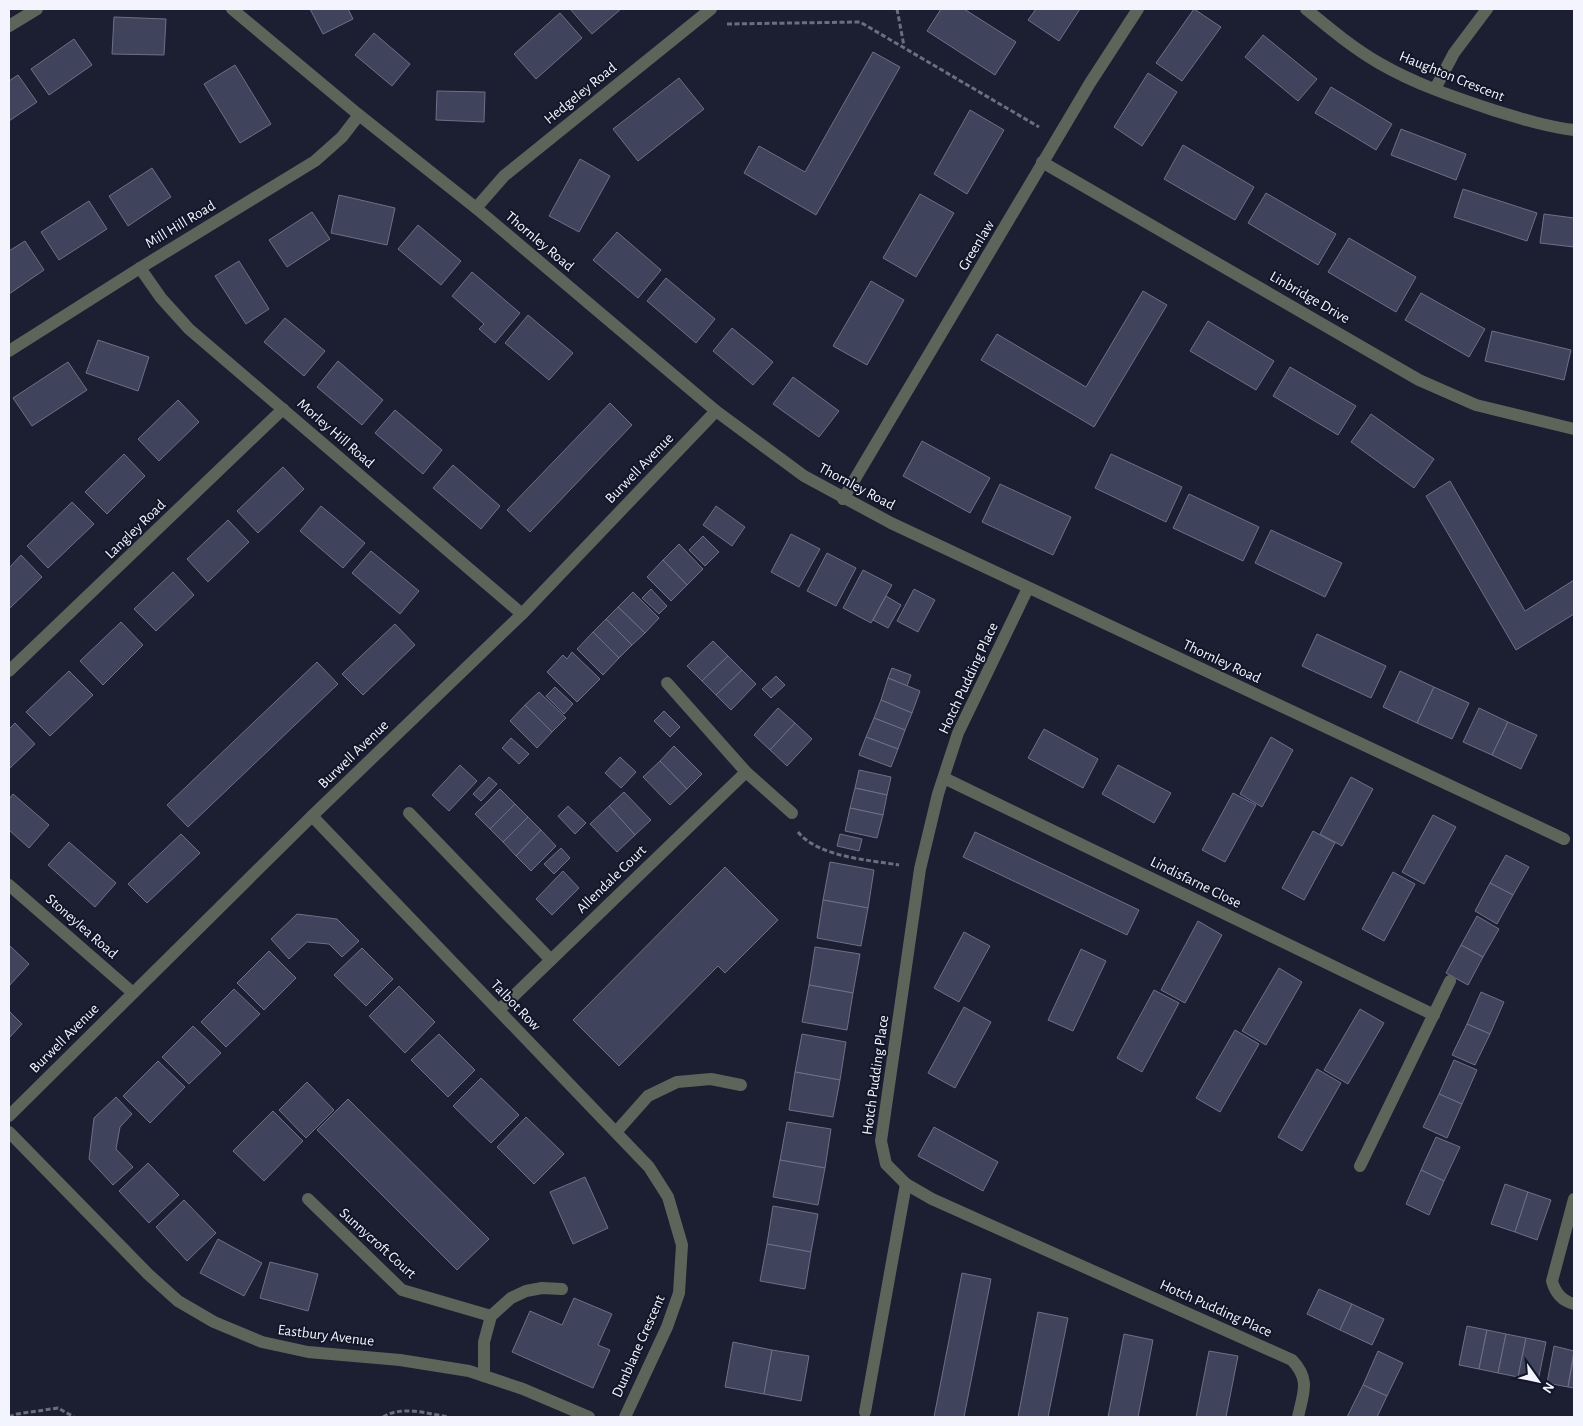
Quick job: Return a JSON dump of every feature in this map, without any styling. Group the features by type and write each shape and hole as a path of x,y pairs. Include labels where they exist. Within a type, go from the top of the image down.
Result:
{"street":[{"path":"9,26 37,9"},
{"name":"Thornley Road","path":"232,9 476,208 716,411 804,476 844,499 1028,588 1564,839"},
{"name":"Hedgeley Road","path":"476,208 504,176 711,9"},
{"name":"Greenlaw","path":"844,499 1011,218 1056,138 1138,9"},
{"name":"Haughton Crescent","path":"1306,9 1351,45 1380,64 1435,89 1516,117 1561,129 1574,130"},
{"path":"1435,89 1454,53 1487,9"},
{"name":"Mill Hill Road","path":"9,351 315,161 342,137 360,115"},
{"name":"Linbridge Drive","path":"1042,162 1419,380 1476,405 1574,429"},
{"name":"Morley Hill Road","path":"140,268 161,298 189,329 522,614"},
{"name":"Langley Road","path":"9,672 283,409"},
{"name":"Burwell Avenue","path":"9,1116 312,816 522,614 716,411"},
{"name":"Hotch Pudding Place","path":"1028,588 958,733 920,869 881,1141 886,1164 906,1184 932,1199 1292,1360 1302,1370 1305,1384 1298,1417"},
{"path":"667,683 746,772 792,813"},
{"name":"Allendale Court","path":"499,1010 746,772"},
{"name":"Lindisfarne Close","path":"944,778 1434,1015"},
{"path":"408,813 551,960"},
{"name":"Talbot Row","path":"312,816 649,1167 668,1197 678,1229"},
{"name":"Stoneylea Road","path":"9,885 133,993"},
{"path":"1360,1166 1450,982"},
{"path":"616,1132 648,1096 677,1082 710,1079 741,1084"},
{"name":"Eastbury Avenue","path":"9,1132 148,1274 178,1301 214,1322 262,1342 308,1352 400,1360 469,1371 523,1390 589,1417"},
{"path":"865,1412 906,1184"},
{"name":"Sunnycroft Court","path":"308,1199 402,1290 491,1316"},
{"path":"1574,1199 1552,1281 1556,1292 1574,1304"},
{"name":"Dunblane Crescent","path":"624,1417 667,1327 679,1292 682,1245 678,1229"},
{"path":"484,1376 484,1342 491,1316 511,1298 526,1291 542,1288 562,1289"}],"path":[{"path":"898,9 904,46"},
{"path":"691,24 860,22 904,46 1056,138"},
{"path":"792,813 793,826 800,835 824,851 920,869"},
{"path":"9,1417 17,1414 58,1408 74,1417"},
{"path":"383,1417 391,1412 416,1412 448,1417"}],"building":[{"path":"310,9 348,9 353,19 323,34"},
{"path":"570,9 621,9 592,34"},
{"path":"941,9 964,9 1016,42 995,75 927,31"},
{"path":"1036,9 1080,9 1059,41 1028,20"},
{"path":"1194,9 1221,27 1182,81 1156,63"},
{"path":"560,13 582,38 536,79 514,54"},
{"path":"114,17 166,19 164,55 112,54"},
{"path":"374,33 410,64 392,86 355,55"},
{"path":"1263,35 1317,79 1298,101 1245,57"},
{"path":"74,39 92,65 49,95 31,69"},
{"path":"873,52 900,67 816,215 744,173 759,146 805,172"},
{"path":"235,65 271,124 240,143 204,84"},
{"path":"1148,73 1177,92 1142,146 1114,127"},
{"path":"18,75 37,102 9,121 9,81"},
{"path":"679,78 704,109 638,161 613,129"},
{"path":"1331,87 1392,124 1376,150 1315,113"},
{"path":"437,91 485,92 484,122 436,120"},
{"path":"970,110 1004,130 967,194 934,174"},
{"path":"1401,129 1466,154 1456,180 1391,155"},
{"path":"1183,145 1254,187 1235,220 1164,179"},
{"path":"580,159 610,176 579,232 549,216"},
{"path":"152,168 171,197 128,226 109,196"},
{"path":"1463,189 1537,213 1527,241 1454,217"},
{"path":"1266,193 1336,234 1318,265 1248,223"},
{"path":"920,194 954,213 916,277 883,258"},
{"path":"339,195 395,208 387,245 331,233"},
{"path":"89,201 107,229 59,260 41,232"},
{"path":"312,212 330,239 287,267 269,240"},
{"path":"1544,214 1574,218 1574,247 1540,243"},
{"path":"418,225 461,261 441,285 398,249"},
{"path":"617,232 661,270 638,298 593,260"},
{"path":"1349,238 1416,277 1396,312 1328,272"},
{"path":"25,241 44,270 9,294 9,251"},
{"path":"239,261 269,309 246,324 215,276"},
{"path":"472,272 520,313 495,343 479,329 484,324 452,296"},
{"path":"666,278 715,319 696,343 647,301"},
{"path":"871,281 904,300 867,365 833,346"},
{"path":"1143,291 1167,305 1094,427 981,360 997,334 1086,387"},
{"path":"1421,293 1485,329 1469,357 1405,320"},
{"path":"528,315 573,353 549,380 505,343"},
{"path":"285,318 325,351 304,376 264,342"},
{"path":"1208,321 1274,361 1256,390 1190,351"},
{"path":"732,328 773,362 753,385 713,351"},
{"path":"1492,331 1571,350 1564,380 1485,361"},
{"path":"98,340 149,357 138,391 86,373"},
{"path":"338,361 383,400 362,425 317,387"},
{"path":"68,362 87,390 32,426 13,398"},
{"path":"1290,367 1356,406 1338,435 1273,396"},
{"path":"793,377 839,411 819,437 773,404"},
{"path":"178,400 199,422 159,461 138,439"},
{"path":"610,403 632,425 530,532 507,510"},
{"path":"395,410 442,450 423,474 375,433"},
{"path":"1371,414 1434,459 1414,488 1351,442"},
{"path":"922,441 990,478 970,513 903,476"},
{"path":"124,454 145,476 107,514 85,492"},
{"path":"1111,454 1182,487 1166,522 1095,488"},
{"path":"453,465 500,506 481,529 433,488"},
{"path":"283,467 304,489 258,533 237,511"},
{"path":"1450,481 1525,611 1574,580 1574,614 1516,650 1426,496"},
{"path":"1000,484 1071,517 1053,555 982,522"},
{"path":"1189,494 1259,527 1243,561 1173,528"},
{"path":"72,502 94,524 48,568 27,546"},
{"path":"321,506 365,543 343,568 300,531"},
{"path":"716,506 745,527 732,546 703,525"},
{"path":"228,520 249,542 208,582 187,559"},
{"path":"1271,530 1342,563 1325,597 1255,563"},
{"path":"791,534 820,549 799,587 771,572"},
{"path":"703,536 719,552 705,566 689,550"},
{"path":"679,544 703,569 687,585 663,560"},
{"path":"371,551 419,591 400,614 352,573"},
{"path":"827,553 856,568 836,606 807,591"},
{"path":"21,555 42,577 9,609 9,568"},
{"path":"663,560 687,585 671,601 647,577"},
{"path":"863,570 892,585 871,623 843,608"},
{"path":"173,572 194,595 156,631 134,609"},
{"path":"651,589 667,606 659,614 642,598"},
{"path":"914,589 935,600 918,632 897,621"},
{"path":"633,592 659,618 645,633 618,607"},
{"path":"886,596 901,605 888,628 873,620"},
{"path":"618,607 645,633 632,645 606,619"},
{"path":"606,619 632,645 619,658 593,632"},
{"path":"121,622 143,645 103,685 80,661"},
{"path":"395,624 415,645 363,695 342,674"},
{"path":"593,632 619,658 603,675 577,649"},
{"path":"1317,634 1386,666 1371,698 1302,666"},
{"path":"713,641 728,656 702,681 687,666"},
{"path":"572,652 600,679 577,702 547,672 563,655 567,659"},
{"path":"728,656 742,670 716,695 702,681"},
{"path":"317,662 338,684 188,827 167,805"},
{"path":"892,668 911,675 907,686 888,678"},
{"path":"742,670 756,684 731,710 716,695"},
{"path":"69,671 93,695 50,736 26,712"},
{"path":"1400,671 1434,687 1417,723 1383,707"},
{"path":"776,676 785,685 771,698 762,689"},
{"path":"888,678 920,691 912,713 881,700"},
{"path":"555,687 573,704 564,714 546,696"},
{"path":"1434,687 1469,703 1452,739 1417,723"},
{"path":"539,692 566,718 552,732 525,705"},
{"path":"881,700 912,713 905,730 874,718"},
{"path":"525,705 552,732 537,748 510,721"},
{"path":"778,708 795,723 770,750 754,735"},
{"path":"1479,708 1508,722 1492,755 1463,742"},
{"path":"664,711 680,727 670,737 654,721"},
{"path":"874,718 905,730 898,749 866,737"},
{"path":"1508,722 1537,735 1521,769 1492,755"},
{"path":"15,723 35,744 9,769 9,729"},
{"path":"795,723 812,739 787,766 770,750"},
{"path":"1044,729 1098,759 1083,788 1028,758"},
{"path":"866,737 898,749 891,767 859,755"},
{"path":"1271,737 1293,750 1262,807 1240,794"},
{"path":"511,738 529,754 519,764 502,748"},
{"path":"674,746 702,774 687,789 660,761"},
{"path":"620,757 636,772 621,788 605,773"},
{"path":"660,761 687,789 670,805 643,777"},
{"path":"460,765 477,781 449,811 432,795"},
{"path":"1118,765 1171,793 1154,823 1102,794"},
{"path":"859,770 891,777 887,795 855,788"},
{"path":"489,777 497,784 481,801 473,794"},
{"path":"1351,777 1373,789 1342,846 1320,834"},
{"path":"855,788 887,795 883,815 850,808"},
{"path":"500,789 515,804 490,829 475,814"},
{"path":"624,792 651,820 635,835 609,806"},
{"path":"1233,793 1256,805 1225,862 1202,850"},
{"path":"13,794 49,825 29,848 9,830 9,799"},
{"path":"515,804 528,817 503,842 490,829"},
{"path":"568,806 586,823 575,834 558,816"},
{"path":"609,806 635,835 617,852 590,824"},
{"path":"850,808 883,815 877,838 845,831"},
{"path":"1433,815 1456,827 1424,884 1402,872"},
{"path":"528,817 541,830 516,856 503,842"},
{"path":"541,830 556,846 531,871 516,856"},
{"path":"1313,831 1335,843 1304,900 1282,888"},
{"path":"975,832 1139,910 1127,935 963,857"},
{"path":"181,834 200,853 147,903 128,884"},
{"path":"840,834 862,839 859,851 837,846"},
{"path":"69,842 116,883 95,907 48,865"},
{"path":"561,848 570,858 554,874 544,864"},
{"path":"1506,855 1529,867 1513,895 1490,883"},
{"path":"830,862 874,870 868,908 823,900"},
{"path":"725,867 778,920 725,973 718,966 619,1066 573,1020"},
{"path":"563,871 579,888 552,915 536,899"},
{"path":"1393,872 1415,884 1384,941 1362,929"},
{"path":"1490,883 1513,895 1497,924 1475,911"},
{"path":"823,900 868,908 861,946 817,938"},
{"path":"297,914 337,919 359,941 342,957 329,944 307,942 289,959 271,939"},
{"path":"1477,916 1499,929 1483,957 1461,945"},
{"path":"1198,921 1222,935 1185,1003 1161,990"},
{"path":"964,932 990,946 959,1002 934,988"},
{"path":"9,945 29,964 9,986"},
{"path":"1461,945 1483,957 1468,985 1446,973"},
{"path":"815,947 860,954 853,993 809,985"},
{"path":"362,948 393,979 366,1006 334,975"},
{"path":"1081,949 1106,961 1073,1031 1048,1020"},
{"path":"269,951 296,978 264,1010 237,983"},
{"path":"1279,968 1302,982 1266,1045 1242,1031"},
{"path":"809,985 853,993 847,1030 802,1022"},
{"path":"399,986 435,1022 405,1053 369,1016"},
{"path":"234,989 260,1014 226,1047 201,1022"},
{"path":"1154,990 1179,1003 1142,1072 1117,1058"},
{"path":"1481,992 1504,1002 1490,1034 1467,1024"},
{"path":"964,1007 991,1022 955,1088 928,1073"},
{"path":"1360,1009 1384,1023 1348,1084 1324,1070"},
{"path":"9,1011 22,1024 9,1038"},
{"path":"1467,1024 1490,1034 1475,1065 1452,1055"},
{"path":"193,1026 221,1053 189,1084 162,1057"},
{"path":"1235,1030 1259,1044 1220,1112 1196,1098"},
{"path":"439,1034 475,1070 448,1097 411,1060"},
{"path":"802,1034 846,1042 840,1080 795,1072"},
{"path":"1454,1060 1477,1070 1462,1104 1439,1094"},
{"path":"158,1061 185,1087 150,1123 123,1096"},
{"path":"1317,1069 1341,1083 1302,1151 1278,1137"},
{"path":"795,1072 840,1080 833,1117 789,1110"},
{"path":"481,1078 519,1115 491,1143 453,1106"},
{"path":"307,1082 334,1110 306,1138 279,1110"},
{"path":"1439,1094 1462,1104 1447,1138 1423,1127"},
{"path":"116,1097 132,1114 120,1127 116,1149 133,1167 113,1185 89,1159 94,1118"},
{"path":"348,1099 489,1239 457,1270 317,1130"},
{"path":"273,1111 303,1141 264,1181 233,1151"},
{"path":"526,1117 564,1154 534,1184 497,1147"},
{"path":"787,1122 831,1129 825,1168 780,1160"},
{"path":"934,1127 998,1162 983,1191 918,1156"},
{"path":"1436,1137 1460,1147 1444,1181 1421,1170"},
{"path":"780,1160 825,1168 818,1205 773,1197"},
{"path":"148,1163 179,1195 149,1223 119,1191"},
{"path":"1421,1170 1444,1181 1429,1215 1406,1204"},
{"path":"585,1177 608,1228 573,1244 550,1192"},
{"path":"1505,1184 1528,1192 1515,1232 1491,1224"},
{"path":"1528,1192 1551,1200 1537,1240 1515,1232"},
{"path":"184,1200 216,1233 187,1261 156,1227"},
{"path":"773,1206 818,1214 811,1252 767,1244"},
{"path":"218,1239 262,1263 244,1296 200,1273"},
{"path":"767,1244 811,1252 805,1289 760,1281"},
{"path":"270,1262 318,1274 308,1311 260,1298"},
{"path":"962,1273 991,1279 964,1417 934,1417"},
{"path":"1319,1289 1352,1304 1340,1330 1307,1314"},
{"path":"574,1298 612,1314 598,1345 610,1350 593,1388 512,1352 530,1311 562,1325"},
{"path":"1352,1304 1384,1319 1372,1345 1340,1330"},
{"path":"1038,1312 1068,1318 1048,1417 1018,1417"},
{"path":"1467,1326 1487,1330 1479,1369 1459,1365"},
{"path":"1487,1330 1506,1334 1498,1373 1479,1369"},
{"path":"1124,1334 1153,1340 1138,1417 1108,1417"},
{"path":"1506,1334 1526,1338 1518,1377 1498,1373"},
{"path":"1526,1338 1546,1342 1538,1381 1518,1377"},
{"path":"733,1342 772,1350 764,1394 725,1387"},
{"path":"1554,1346 1574,1351 1568,1387 1547,1383"},
{"path":"772,1350 809,1356 801,1401 764,1394"},
{"path":"1209,1351 1238,1356 1226,1417 1196,1417"},
{"path":"1378,1351 1403,1363 1387,1396 1363,1385"},
{"path":"1574,1355 1574,1388 1568,1387"},
{"path":"1363,1385 1387,1396 1377,1417 1347,1417"}]}
